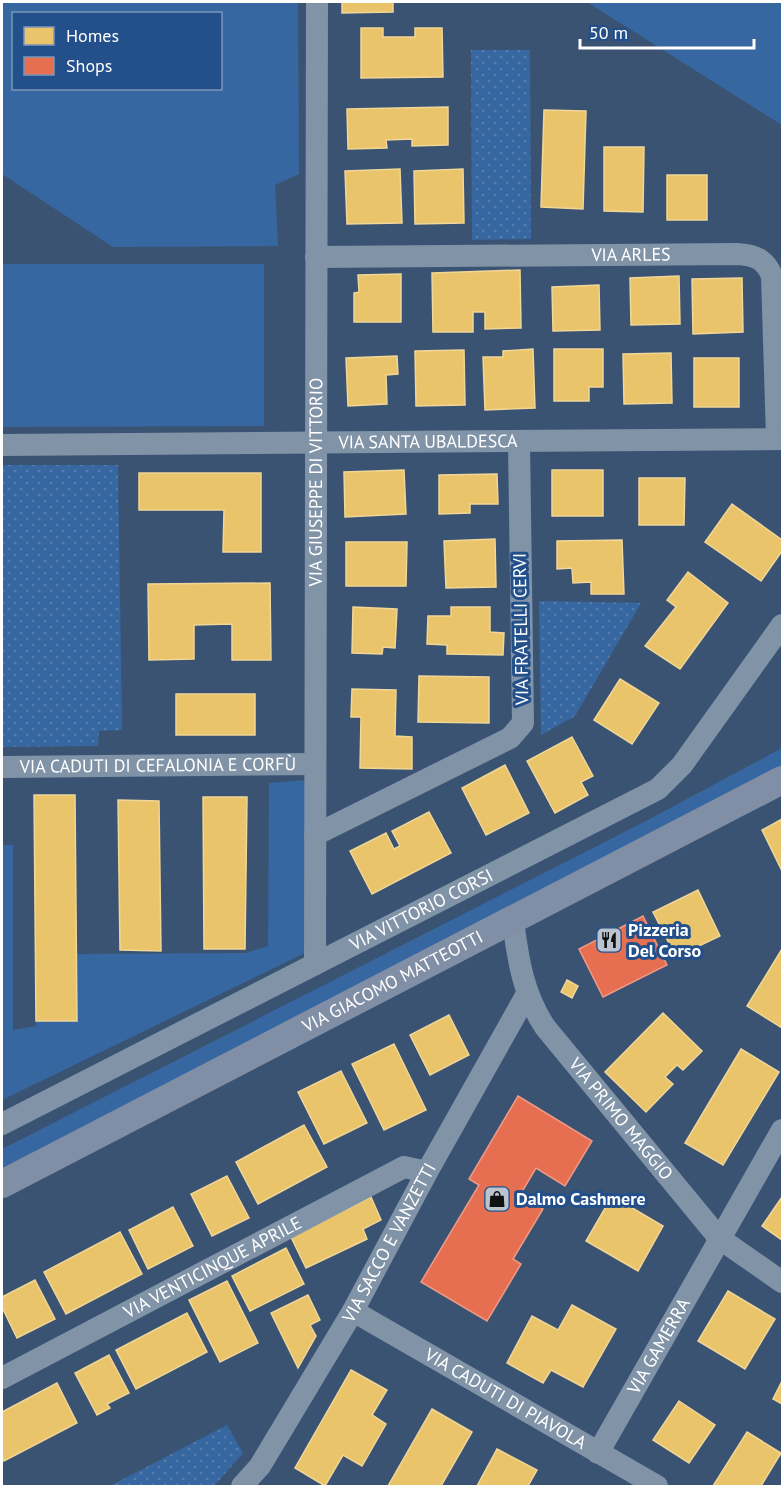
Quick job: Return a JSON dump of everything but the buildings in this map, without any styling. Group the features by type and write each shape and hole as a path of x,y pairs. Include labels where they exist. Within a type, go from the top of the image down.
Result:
{"main road":[{"name":"VIA GIACOMO MATTEOTTI","path":"2,1184 783,780"}],"street":[{"name":"VIA GIUSEPPE DI VITTORIO","path":"315,964 317,2"},
{"name":"VIA ARLES","path":"316,257 737,254 760,258 768,265 772,276 780,439"},
{"name":"VIA SANTA UBALDESCA","path":"2,445 780,439"},
{"name":"VIA FRATELLI CERVI","path":"315,835 510,738 523,723 519,442"},
{"name":"VIA VITTORIO CORSI","path":"2,1124 658,789 681,765 783,625"},
{"name":"VIA CADUTI DI CEFALONIA E CORFÙ","path":"2,767 315,764"},
{"name":"VIA PRIMO MAGGIO","path":"513,921 527,994 534,1011 562,1049 719,1238 783,1282"},
{"name":"VIA SACCO E VANZETTI","path":"242,1486 260,1466 353,1311 427,1172 527,994"},
{"name":"VIA GAMERRA","path":"598,1453 719,1238 783,1130"},
{"name":"VIA VENTICINQUE APRILE","path":"2,1378 404,1167 414,1167 427,1172"},
{"name":"VIA CADUTI DI PIAVOLA","path":"353,1311 657,1486"}],"shaded area":[{"path":"2,2 298,2 299,174 275,185 278,246 113,247 2,174"},
{"path":"587,2 782,2 782,125"},
{"path":"471,50 530,50 531,239 472,240"},
{"path":"2,264 264,264 264,426 2,427"},
{"path":"2,465 118,465 122,730 99,731 98,746 2,747"},
{"path":"539,601 641,603 575,716 541,735"},
{"path":"782,748 782,766 2,1169 2,1149 646,821"},
{"path":"305,780 305,953 2,1100 2,845 13,845 13,1030 36,1026 36,1021 77,1021 76,954 246,953 268,946 269,783"},
{"path":"227,1425 243,1453 214,1486 110,1486"}],"place":[{"name":"Pizzeria Del Corso","path":"609,940"},
{"name":"Dalmo Cashmere","path":"497,1199"}]}
